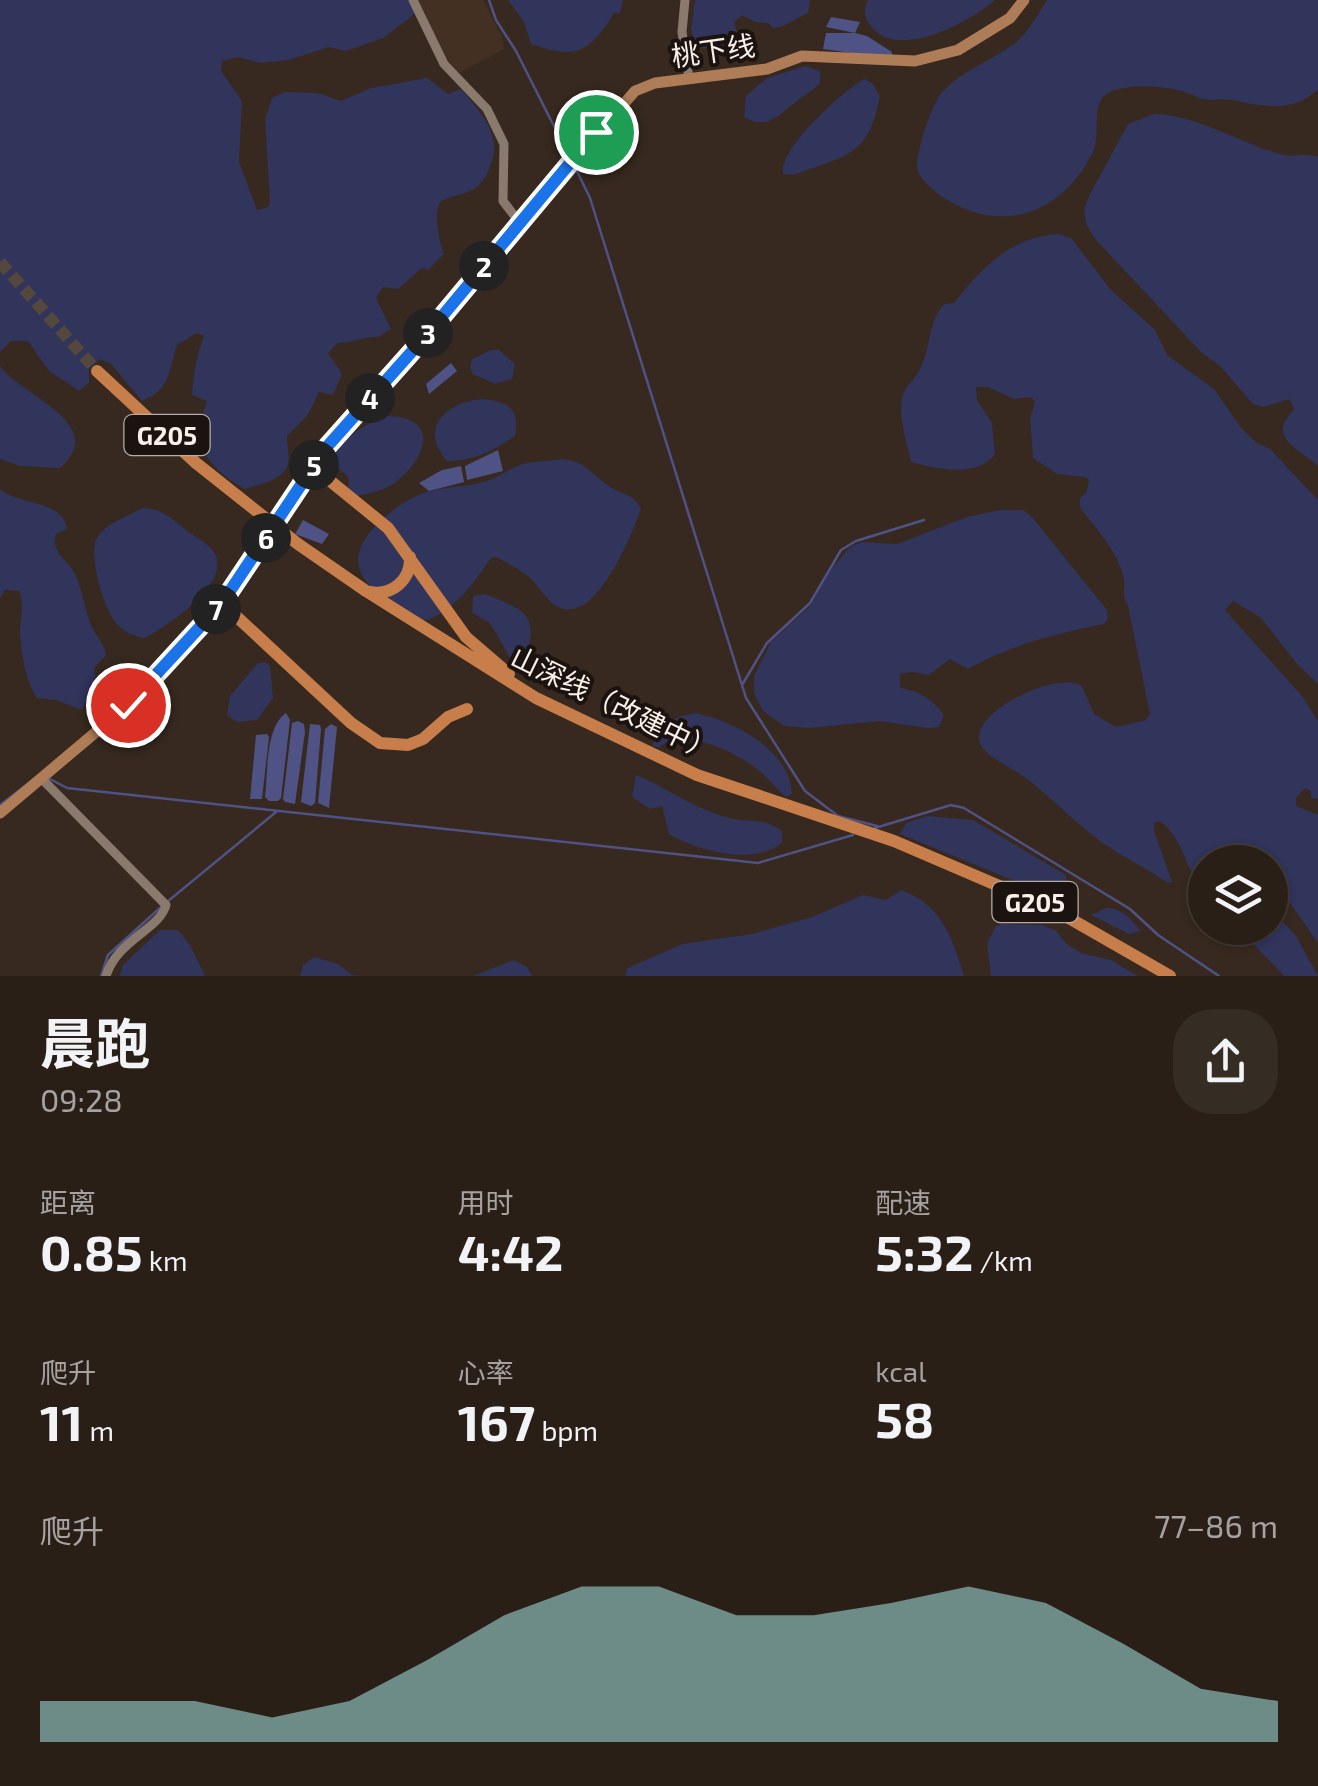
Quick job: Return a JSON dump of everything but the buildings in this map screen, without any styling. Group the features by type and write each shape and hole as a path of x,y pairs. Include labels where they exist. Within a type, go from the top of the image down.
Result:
{"highway":[{"name":"山深线（改建中）","path":"97,370 196,463 240,497 344,577 483,667 697,775 894,840 1055,910 1170,976"},
{"path":"313,467 376,517 480,652 580,719"},
{"path":"366,591 391,591 406,577 410,558"},
{"path":"222,603 350,723 380,742 408,744 423,739 448,717 467,709"}],"main road":[{"name":"桃下线","path":"0,813 128,705 222,603 313,467 628,97 655,83 766,69 802,56 914,61 958,50 1010,18 1024,0"}],"street":[{"path":"413,0 444,64 487,110 504,144 503,201 520,222"},
{"path":"685,0 682,32 689,79"},
{"path":"41,778 166,905 164,914 122,948 106,976"}],"shaded area":[{"path":"0,0 410,0 414,13 411,17 383,38 346,51 329,47 289,60 260,63 238,57 222,61 221,71 242,101 239,162 257,210 268,207 270,202 265,120 272,98 284,92 318,93 341,101 371,88 427,78 448,94 461,89 488,125 494,155 485,177 474,189 440,202 438,207 437,228 444,254 428,270 422,268 398,289 383,287 376,298 391,329 378,337 338,343 328,353 342,374 333,395 319,392 307,416 287,436 288,463 277,478 245,489 223,474 203,451 198,430 207,401 192,395 204,336 197,333 177,345 164,385 142,401 111,364 100,359 89,369 89,383 79,391 49,371 28,341 11,341 0,352"},
{"path":"418,0 483,0 504,49 459,73 450,67"},
{"path":"508,0 623,0 620,13 614,13 589,45 559,52 531,44 524,22"},
{"path":"695,0 810,0 808,13 781,27 773,28 742,15 734,22 738,48 697,48 691,29"},
{"path":"868,0 995,0 953,27 917,39 900,40 885,37 870,26 865,12"},
{"path":"1047,0 1318,0 1318,89 1298,102 1277,106 1202,99 1161,87 1112,91 1100,102 1093,152 1064,191 1028,213 985,215 963,208 941,196 918,172 919,151 932,109 956,79 1020,39"},
{"path":"831,17 860,22 855,33 826,27"},
{"path":"826,33 867,36 892,55 887,58 823,49"},
{"path":"805,66 820,71 820,83 815,88 768,121 744,117 746,96 767,78"},
{"path":"864,79 872,83 880,96 872,126 860,145 828,163 783,174 784,163 801,136"},
{"path":"1154,114 1201,124 1280,154 1318,157 1318,466 1284,434 1286,419 1294,410 1290,399 1263,407 1253,404 1095,239 1086,224 1084,210 1089,196 1128,124"},
{"path":"1058,234 1071,238 1111,290 1155,330 1167,355 1214,389 1242,429 1270,449 1318,500 1318,684 1261,618 1233,601 1225,610 1302,696 1318,721 1318,799 1311,798 1311,791 1305,788 1296,798 1296,806 1318,815 1318,943 1288,902 1288,845 1188,845 1188,865 1175,837 1160,821 1154,823 1154,831 1172,882 1168,883 1096,838 1026,778 982,747 979,735 985,722 998,710 1052,684 1069,682 1082,686 1094,714 1116,727 1146,720 1150,714 1120,566 1080,507 1089,480 1057,474 1033,458 1030,418 1035,402 1031,397 1014,399 988,387 976,387 977,400 992,423 995,454 988,462 968,469 944,469 911,462 901,414 903,394 923,363 939,311 944,304 954,303 998,256 1041,236"},
{"path":"499,350 515,364 512,379 495,384 473,374 472,359"},
{"path":"451,363 457,371 429,394 426,384"},
{"path":"0,366 69,425 75,438 73,452 60,468 20,466 0,459"},
{"path":"482,399 505,404 514,412 515,436 483,454 447,461 435,438 440,419 457,405"},
{"path":"387,416 416,423 422,431 421,451 395,483 358,496 349,489 348,476 336,467 324,469 350,436"},
{"path":"498,450 503,471 467,480 465,466"},
{"path":"562,459 583,465 609,486 631,497 641,509 612,571 590,600 577,608 564,609 553,604 526,575 496,557 491,558 451,606 420,621 379,594 361,573 360,549 367,537 387,515 410,499 429,491 489,480 523,464"},
{"path":"461,466 464,482 429,491 419,483 442,470"},
{"path":"0,489 49,508 64,520 67,529 56,534 56,546 75,574 89,620 106,655 94,668 96,680 82,710 37,698 30,684 20,633 21,596 19,591 5,590 0,598"},
{"path":"142,508 162,513 206,543 217,564 214,577 195,602 145,638 126,632 112,617 94,559 99,534"},
{"path":"1023,510 1032,517 1107,610 1104,624 1034,641 968,669 950,659 929,675 900,674 900,688 925,697 944,715 939,727 879,721 810,728 784,726 763,711 754,693 754,676 771,642 811,605 830,571 850,547 862,542 897,544 967,517"},
{"path":"303,520 329,534 322,544 295,534"},
{"path":"485,594 526,616 531,634 525,663 513,663 490,623 472,613 473,596"},
{"path":"258,663 270,666 273,698 257,720 238,722 227,716 230,696"},
{"path":"286,713 290,720 281,798 269,801 265,797 271,740"},
{"path":"696,713 727,723 758,740 781,764 792,794 786,797 747,762 709,744 682,739 652,746 660,726"},
{"path":"292,723 304,724 305,732 295,804 283,799"},
{"path":"310,724 320,725 321,729 315,803 311,806 301,802"},
{"path":"331,724 337,727 329,808 318,803 325,729"},
{"path":"267,734 262,799 250,799 256,735"},
{"path":"636,775 717,814 775,827 782,831 782,843 757,854 742,855 681,840 669,834 662,806 650,809 632,797"},
{"path":"927,816 973,820 1066,875 1066,882 1054,897 900,834 906,823"},
{"path":"901,890 936,914 950,936 964,976 625,976 634,965 683,944 752,934 812,917 863,895 886,900"},
{"path":"1106,908 1126,915 1140,931 1129,934 1091,915"},
{"path":"1041,925 1055,930 1081,953 1111,960 1138,976 991,976 987,944 995,927"},
{"path":"1288,927 1318,976 1284,976 1254,945 1288,945"},
{"path":"160,930 178,930 205,976 120,976 123,965"},
{"path":"314,957 360,976 300,976 303,965"},
{"path":"514,960 527,967 532,976 473,976"}],"waterway":[{"path":"489,0 570,158"},
{"path":"574,165 590,198 746,698 805,791 838,816 877,826"},
{"path":"742,685 767,643 810,603 841,550 856,541 924,520"},
{"path":"0,805 42,773"},
{"path":"48,778 67,788 758,863 853,835"},
{"path":"875,828 951,805 964,808 1130,909 1158,935 1219,976"},
{"path":"167,902 276,812"},
{"path":"101,976 108,955 161,907"}],"tunnel":[{"path":"0,262 97,371"}],"route":[{"path":"128,705 222,603 325,449 424,338 596,132"}]}
